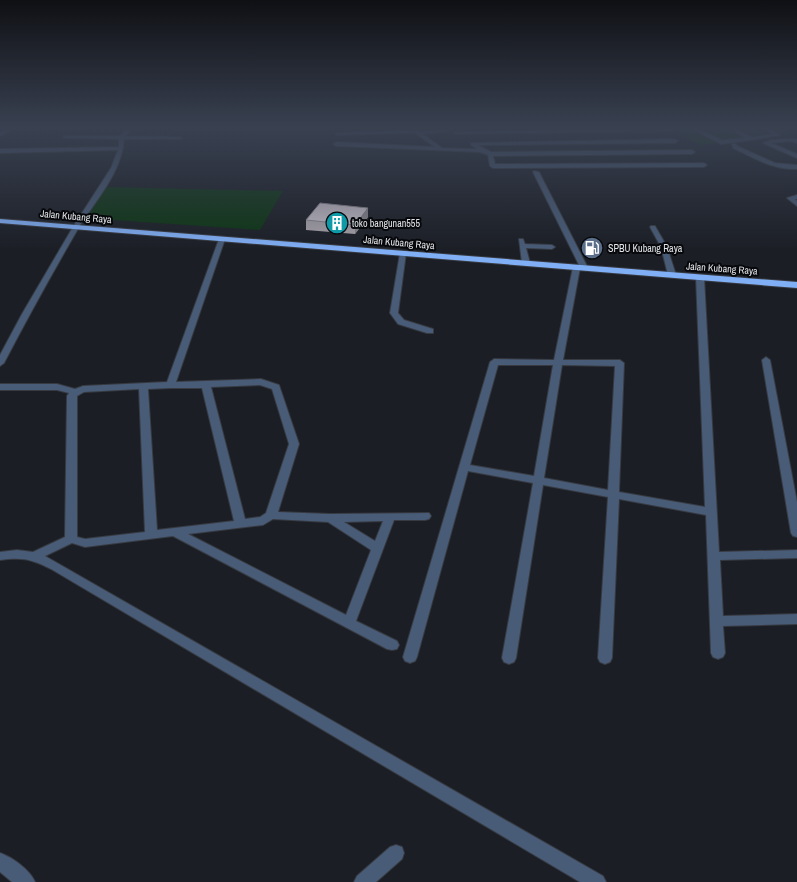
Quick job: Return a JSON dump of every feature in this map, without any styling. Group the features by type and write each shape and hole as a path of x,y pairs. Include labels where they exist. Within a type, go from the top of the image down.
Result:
{"highway":[{"name":"Jalan Kubang Raya","path":"0,221 797,285"}],"street":[{"path":"0,363 26,314 76,227 113,169"},
{"path":"509,658 558,364 581,268 536,172"},
{"path":"797,197 790,198 797,204"},
{"path":"653,226 664,247 672,275"},
{"path":"171,385 222,239"},
{"path":"526,263 521,243 552,247"},
{"path":"403,253 394,313 401,322 430,331"},
{"path":"700,277 718,653"},
{"path":"766,360 797,533"},
{"path":"410,657 494,362 558,364 620,363 605,658"},
{"path":"0,387 57,387 75,392 83,389 261,382 276,387 294,444 271,515 263,521 85,543 71,539 35,556"},
{"path":"206,385 240,524"},
{"path":"143,387 151,534"},
{"path":"71,539 72,396 75,392"},
{"path":"464,467 538,482 711,512"},
{"path":"271,515 330,518 425,516"},
{"path":"349,623 390,517"},
{"path":"330,518 378,549"},
{"path":"174,532 392,645"},
{"path":"0,556 17,553 29,554 55,566 597,882"},
{"path":"713,556 797,554"},
{"path":"716,621 797,619"},
{"path":"363,882 396,853"},
{"path":"0,861 26,882"}],"green space":[{"path":"106,187 283,191 260,230 84,218"}],"building":[{"path":"320,203 368,208 355,225 306,220"}],"place":[{"name":"toko bangunan555","path":"337,223"},
{"name":"SPBU Kubang Raya","path":"592,248"}]}
